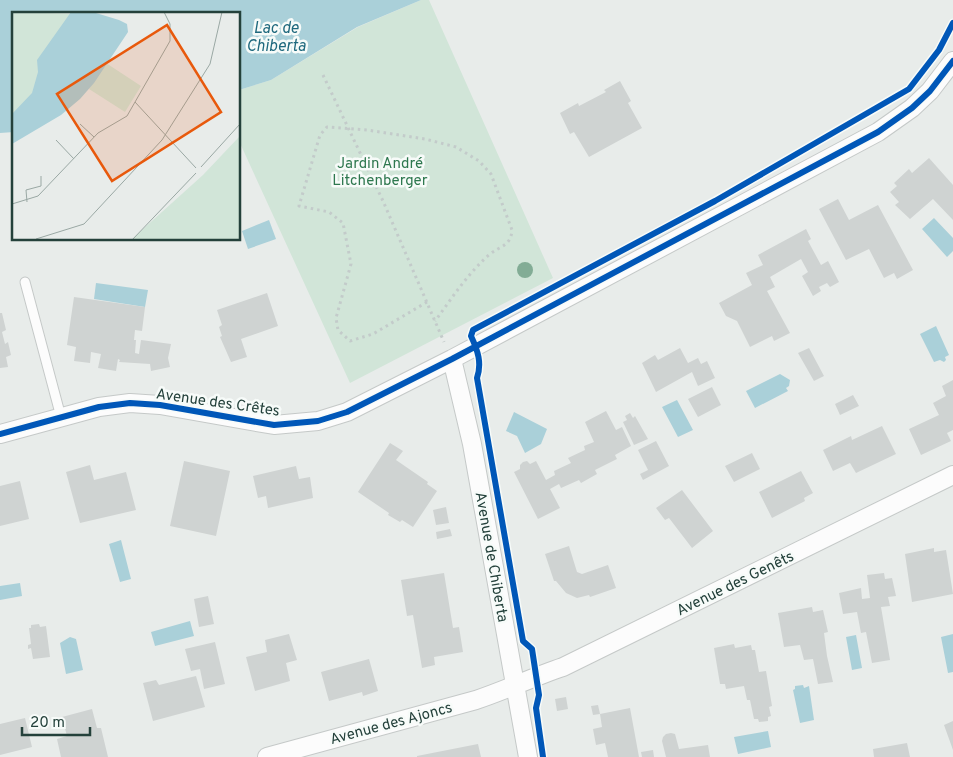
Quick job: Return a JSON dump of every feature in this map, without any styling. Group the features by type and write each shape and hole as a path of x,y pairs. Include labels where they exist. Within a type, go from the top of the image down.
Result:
{"street":[{"name":"Avenue des Crêtes","path":"0,434 99,407 130,403 160,405 274,425 318,421 347,412 452,359 878,132 912,108 930,91 953,61"},
{"name":"Avenue de Chiberta","path":"452,359 472,444 528,757"},
{"name":"Avenue des Genêts","path":"514,685 563,667 953,475"},
{"name":"Avenue des Ajoncs","path":"267,757 476,700 514,685"}],"lane":[{"path":"25,282 61,417"}],"path":[{"path":"323,75 383,202 445,343 452,340"},
{"path":"427,302 373,334 350,342 338,330 336,318 351,264 343,223 329,212 299,206 320,135 327,128 425,139 456,147 479,161 491,174 512,230 512,237 506,246 492,253 474,270 435,320"}],"green space":[{"name":"Jardin André Litchenberger","path":"421,0 429,0 553,278 350,383 240,143 240,90 271,80 358,27"}],"water":[{"name":"Lac de Chiberta","path":"0,0 421,0 357,27 271,80 240,90 240,12 12,12 12,132 0,133"},
{"path":"934,218 953,238 953,251 947,257 922,229"},
{"path":"269,220 276,239 248,249 242,231"},
{"path":"96,283 148,290 145,307 94,299"},
{"path":"936,326 949,355 945,357 946,360 944,362 940,360 934,362 920,334"},
{"path":"780,374 790,380 789,386 786,388 788,391 755,408 746,391"},
{"path":"677,400 693,430 678,437 662,407"},
{"path":"514,412 547,429 541,444 525,453 517,436 506,431"},
{"path":"121,540 131,579 120,582 109,544"},
{"path":"20,583 22,596 0,600 0,586"},
{"path":"190,621 194,636 155,646 151,632"},
{"path":"953,634 953,672 948,673 941,637"},
{"path":"856,635 862,668 852,670 846,637"},
{"path":"70,637 76,639 83,670 66,674 60,643"},
{"path":"803,685 804,688 809,686 814,720 800,723 793,690 795,686"},
{"path":"768,731 771,747 738,754 734,737"}],"building":[{"path":"620,81 631,101 628,103 642,128 589,157 574,132 570,134 560,113 578,103 579,106 606,92 604,90"},
{"path":"929,158 953,185 953,220 933,199 910,219 895,205 899,202 890,192 897,186 894,183 909,169 912,173"},
{"path":"838,199 849,220 878,205 913,270 897,279 894,273 884,278 869,249 846,260 819,209"},
{"path":"806,229 811,239 808,241 821,265 828,261 839,282 830,287 827,283 819,287 821,291 813,296 802,276 808,272 801,259 770,277 775,287 767,291 790,333 774,341 772,336 750,347 737,321 726,316 719,303 752,285 746,273 763,265 758,255"},
{"path":"267,293 278,326 241,339 247,357 231,362 220,337 222,336 219,327 222,325 217,310"},
{"path":"74,297 145,307 142,331 135,330 135,353 139,354 141,340 171,344 168,358 170,367 151,371 150,364 119,362 120,360 118,359 116,371 98,368 101,354 91,352 90,363 74,361 76,347 67,345"},
{"path":"0,313 2,313 6,330 2,332 5,344 8,342 11,355 6,357 8,367 0,368"},
{"path":"680,348 688,363 698,358 701,364 707,361 715,378 698,386 692,372 656,392 642,363 655,355 658,360"},
{"path":"809,348 824,376 814,381 798,353"},
{"path":"953,380 953,430 947,433 951,441 921,455 909,429 939,415 933,403 946,396 942,386"},
{"path":"712,387 721,405 698,417 688,399"},
{"path":"853,395 859,406 840,415 835,404"},
{"path":"606,411 616,430 622,427 631,446 615,455 617,459 595,470 597,474 581,483 579,480 561,488 559,484 550,489 560,508 538,519 514,472 520,469 520,465 523,462 527,461 530,464 536,461 546,480 555,475 554,471 571,463 568,458 585,450 584,446 594,442 585,422"},
{"path":"630,413 633,418 635,416 648,439 634,445 623,422 627,420 625,416"},
{"path":"882,426 896,454 856,473 850,463 833,471 823,450 851,436 852,440"},
{"path":"656,441 669,466 643,480 640,474 648,470 638,450"},
{"path":"390,443 403,451 396,460 428,482 427,484 437,491 413,527 402,520 400,522 388,515 389,513 358,492"},
{"path":"752,453 760,469 734,482 725,466"},
{"path":"184,461 230,471 216,536 170,526"},
{"path":"90,465 94,480 126,472 136,510 80,523 66,472"},
{"path":"296,466 299,479 310,477 313,498 268,508 266,496 258,498 253,476"},
{"path":"801,471 813,493 804,498 805,501 772,518 759,492"},
{"path":"20,481 29,519 0,526 0,486"},
{"path":"682,490 713,531 692,548 669,518 665,520 656,508"},
{"path":"446,507 449,523 436,525 433,510"},
{"path":"450,529 452,536 437,539 436,532"},
{"path":"569,546 577,572 582,574 608,565 616,588 590,597 589,595 577,598 566,593 554,581 545,554"},
{"path":"934,548 934,552 946,550 953,594 912,602 905,554"},
{"path":"444,573 453,628 459,627 463,652 434,657 435,665 422,668 413,615 407,616 401,580"},
{"path":"884,573 885,579 892,578 896,596 888,597 890,606 881,607 890,660 872,663 866,632 861,633 857,612 843,614 839,593 861,588 862,599 870,598 867,575"},
{"path":"208,596 214,624 199,627 194,599"},
{"path":"812,607 813,612 823,610 828,632 824,633 827,656 833,682 818,684 813,659 804,660 800,645 784,647 778,613"},
{"path":"39,624 40,627 46,626 50,657 33,659 31,648 28,649 28,645 31,644 29,628 31,628 31,625"},
{"path":"289,634 297,660 286,663 290,681 255,691 246,657 267,652 265,640"},
{"path":"215,642 225,684 204,689 200,669 191,671 185,649"},
{"path":"734,644 735,648 751,645 752,650 755,650 759,672 766,671 772,706 769,707 771,716 768,717 768,721 759,722 758,719 754,719 750,700 747,700 744,686 726,689 725,684 720,684 714,648"},
{"path":"369,659 378,691 363,696 362,692 329,701 321,672"},
{"path":"196,676 205,707 153,721 143,683 156,680 159,685"},
{"path":"566,697 568,709 557,711 555,699"},
{"path":"598,705 600,714 593,715 591,706"},
{"path":"630,708 639,757 608,757 605,743 596,745 593,729 602,727 600,714"},
{"path":"92,709 97,728 101,728 108,757 61,757 57,739 67,736 62,717"},
{"path":"25,718 32,747 0,755 0,724"},
{"path":"953,721 953,750 944,725"},
{"path":"666,734 675,734 679,749 708,745 710,757 666,757 662,741"},
{"path":"907,743 910,757 874,757 873,749"},
{"path":"478,744 481,757 417,757 417,756"},
{"path":"653,750 654,757 642,757 641,752"}],"cycle path":[{"path":"543,757 536,708 539,695 532,649 523,641 477,378 479,362 471,336 473,330 715,201 909,89 939,50 953,23"},
{"path":"0,434 99,407 130,403 160,405 274,425 318,421 347,412 452,359 878,132 912,108 930,91 953,61"}]}
